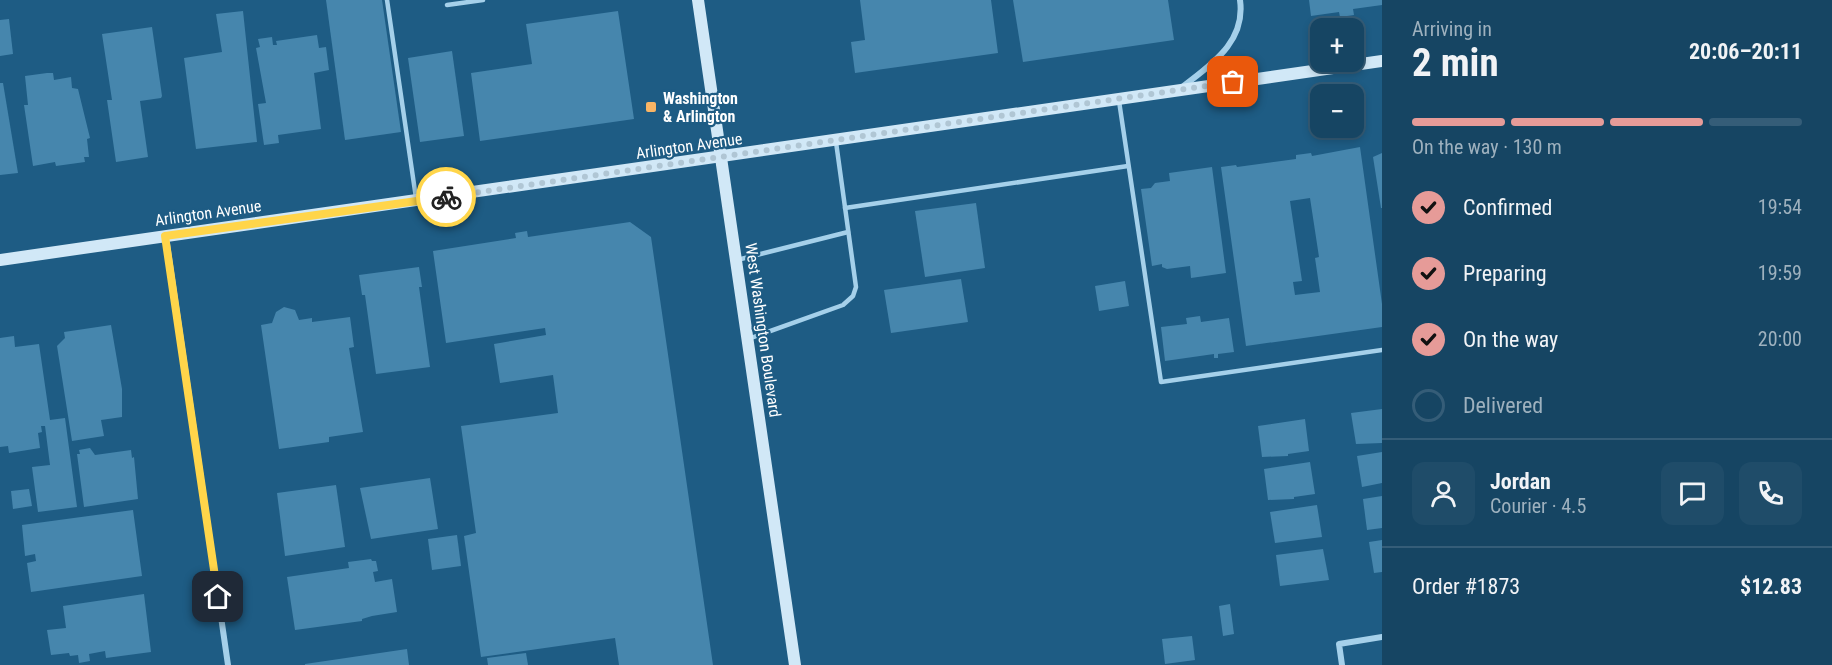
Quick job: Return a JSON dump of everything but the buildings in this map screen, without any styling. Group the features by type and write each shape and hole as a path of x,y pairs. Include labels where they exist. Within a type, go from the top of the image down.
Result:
{"main road":[{"name":"West Washington Boulevard","path":"698,0 795,665"},
{"name":"Arlington Avenue","path":"0,260 722,158 1382,61"}],"street":[{"path":"1178,90 1222,54 1237,36 1241,3"},
{"path":"165,236 228,665"},
{"path":"1342,665 1339,644 1382,638"}],"lane":[{"path":"387,0 417,201"},
{"path":"447,5 483,0"},
{"path":"1118,99 1161,382 1382,350"},
{"path":"748,339 843,305 853,296 856,287 836,141"},
{"path":"845,208 1128,166"},
{"path":"737,260 848,232"}],"way so far":[{"path":"446,197 1233,82"}],"place":[{"name":"Washington & Arlington","path":"651,107"}],"route":[{"path":"218,597 165,236 446,197"}]}
